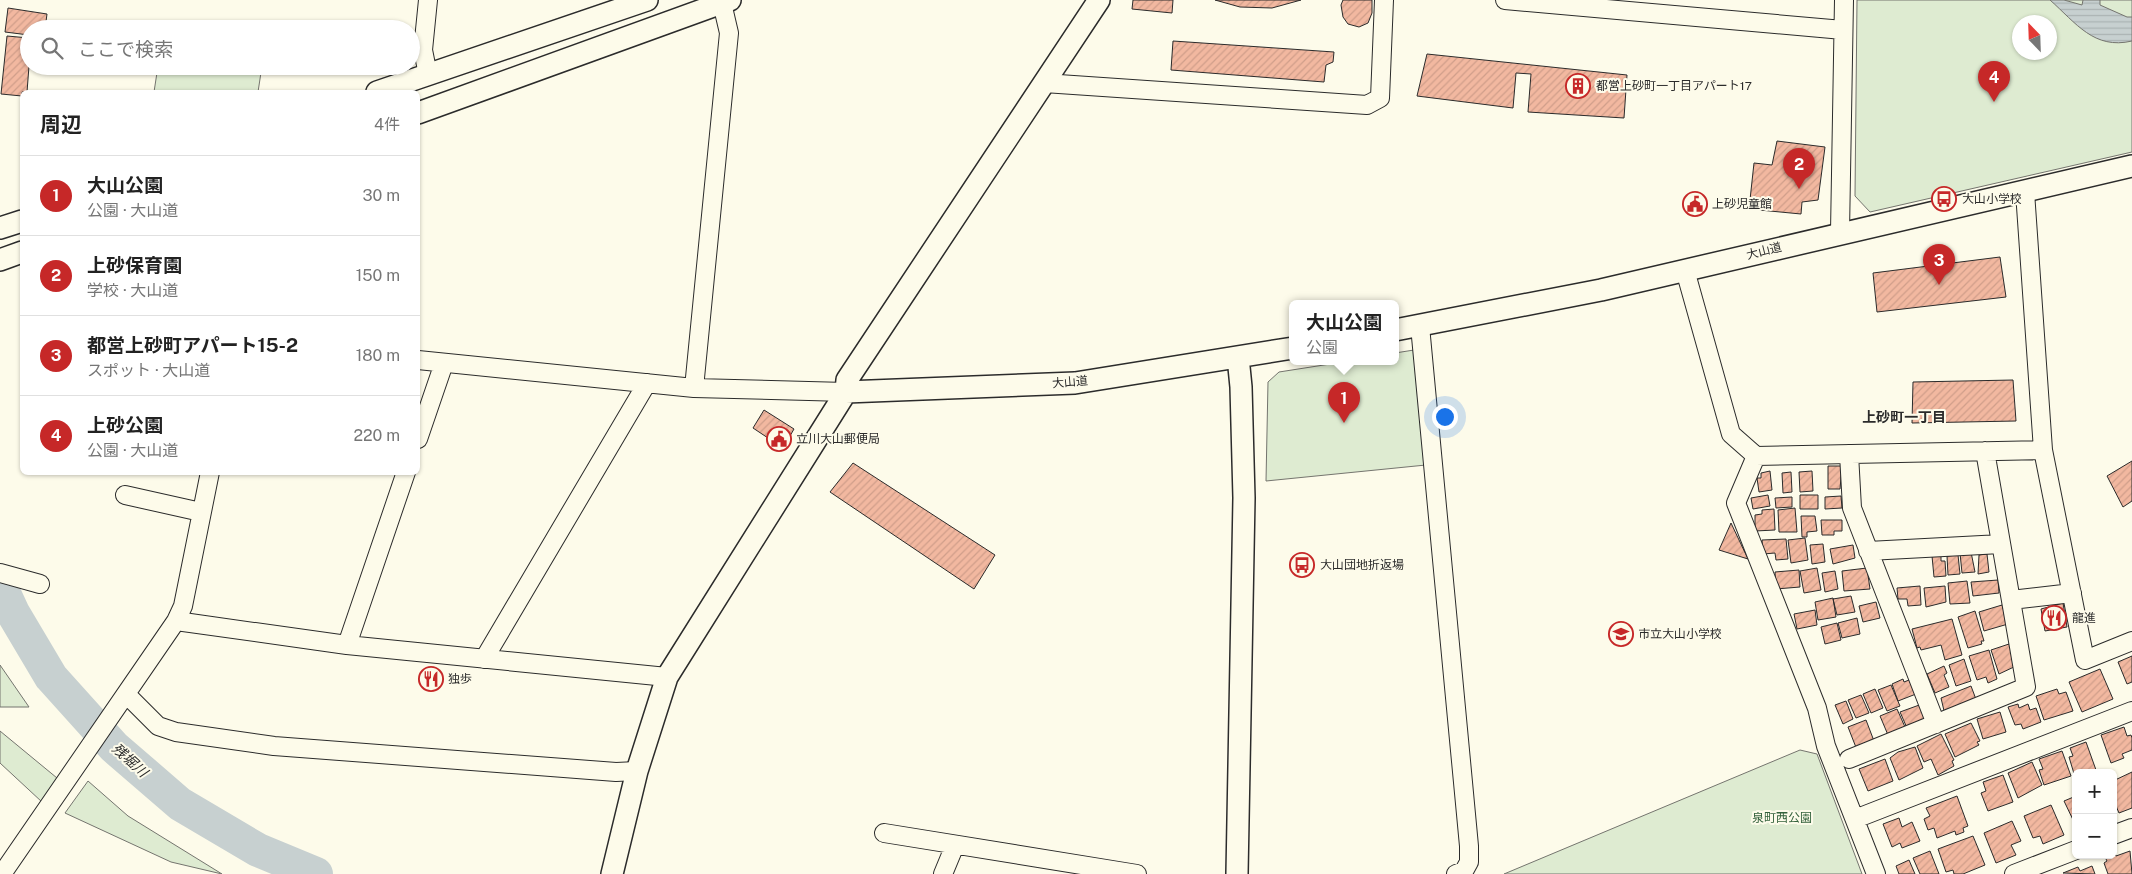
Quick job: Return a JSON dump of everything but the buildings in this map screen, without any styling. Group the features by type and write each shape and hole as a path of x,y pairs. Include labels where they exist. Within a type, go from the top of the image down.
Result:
{"street":[{"path":"428,0 423,50 428,74"},
{"path":"392,90 407,88 428,74 647,0"},
{"path":"612,874 638,771 667,677 846,392 847,380 1099,0"},
{"path":"1044,83 1368,105 1380,98 1384,0"},
{"path":"1505,0 1599,4 1844,30"},
{"path":"1840,232 1844,0"},
{"path":"420,112 726,1 729,33 694,388"},
{"name":"大山道","path":"1399,329 1601,290 1840,232 2025,192 2132,166"},
{"path":"2025,192 2043,450 2085,660 2132,641"},
{"path":"0,228 20,222"},
{"path":"0,260 20,253"},
{"path":"1685,270 1731,434 1756,456 2043,450"},
{"path":"1420,326 1469,846 1469,862 1464,872 1456,874"},
{"name":"大山道","path":"846,392 1075,383 1289,349"},
{"path":"1237,874 1244,498 1241,388 1238,357"},
{"path":"420,360 694,388 846,392"},
{"path":"420,433 444,363"},
{"path":"484,659 647,383"},
{"path":"1849,758 2026,687 1985,451"},
{"path":"1849,454 1852,508 1936,724"},
{"path":"1756,456 1736,502 1820,714 1826,746 1876,874"},
{"path":"2,874 176,621 183,606 209,475"},
{"path":"347,645 405,475"},
{"path":"125,495 201,512"},
{"path":"1868,551 2001,544"},
{"path":"0,573 40,584"},
{"path":"2011,600 2072,593"},
{"path":"176,621 347,645 667,677"},
{"path":"124,699 158,726 176,732 274,746 616,772 638,771"},
{"path":"1855,819 2132,711"},
{"path":"2117,834 2132,828"},
{"path":"884,833 1137,874"},
{"path":"943,874 956,844"},
{"path":"2014,874 2072,852"}],"green space":[{"path":"1857,0 2132,0 2132,152 1870,212 1855,196"},
{"path":"157,75 261,75 258,90 154,90"},
{"path":"1414,350 1426,465 1266,481 1268,382 1279,372 1324,365 1399,365 1399,352"},
{"path":"0,665 29,707 0,707"},
{"path":"0,731 57,778 42,802 0,763"},
{"name":"泉町西公園","path":"1800,750 1817,754 1862,874 1504,874"},
{"path":"88,781 128,816 222,874 171,862 65,813"}],"shaded area":[{"path":"2050,0 2064,0 2082,5 2083,0 2100,0 2100,5 2127,17 2132,17 2132,41 2107,42 2096,38 2077,25"}],"waterway":[{"name":"残堀川","path":"0,585 13,613 51,677 114,747 180,804 258,850 316,874"}],"place":[{"name":"都営上砂町一丁目アパート17","path":"1578,86"},
{"name":"上砂公園","path":"1994,102"},
{"name":"上砂保育園","path":"1799,189"},
{"name":"大山小学校","path":"1944,199"},
{"name":"上砂児童館","path":"1695,204"},
{"name":"都営上砂町アパート15-2","path":"1939,285"},
{"name":"大山公園","path":"1344,423"},
{"name":"立川大山郵便局","path":"779,439"},
{"name":"大山団地折返場","path":"1302,565"},
{"name":"龍進","path":"2054,618"},
{"name":"市立大山小学校","path":"1621,634"},
{"name":"独歩","path":"431,679"}],"district":[{"name":"上砂町一丁目","path":"1904,417"}]}
